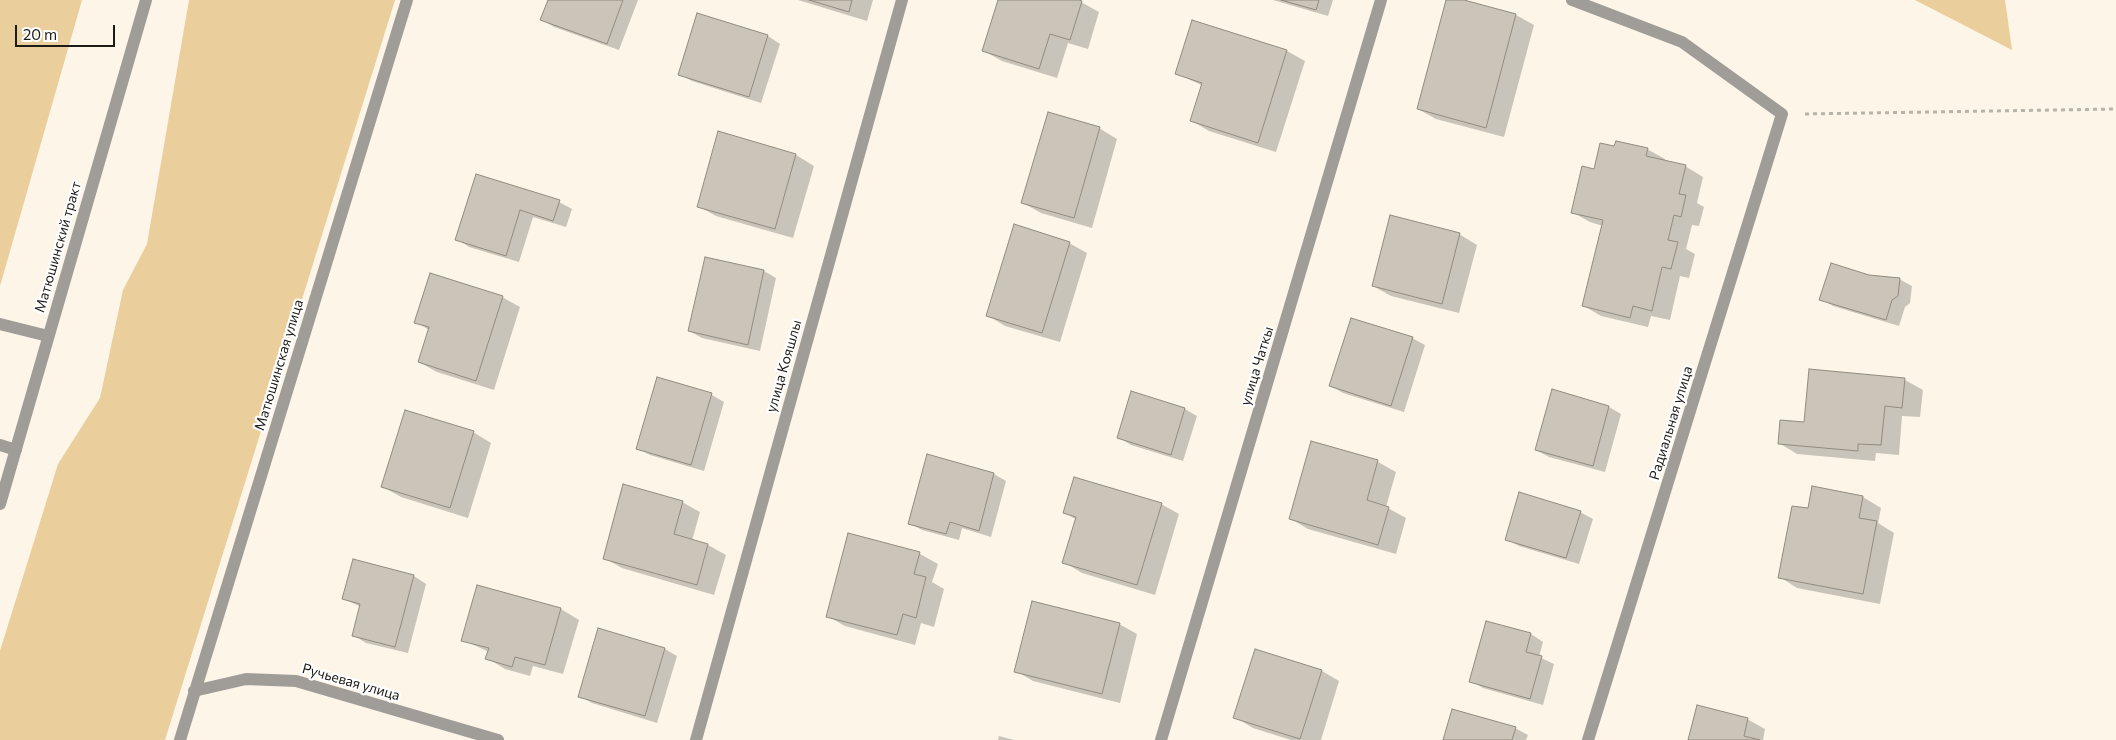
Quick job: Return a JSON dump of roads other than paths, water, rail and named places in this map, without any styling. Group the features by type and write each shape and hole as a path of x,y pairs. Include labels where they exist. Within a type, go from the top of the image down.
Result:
{"street":[{"name":"Матюшинский тракт","path":"0,504 146,0"},
{"name":"Матюшинская улица","path":"180,740 408,0"},
{"name":"улица Кояшлы","path":"696,740 902,0"},
{"name":"улица Чаткы","path":"1161,740 1381,0"},
{"name":"Радиальная улица","path":"1572,0 1682,42 1782,114 1588,740"},
{"path":"0,324 48,336"},
{"path":"0,445 16,450"},
{"name":"Ручьевая улица","path":"194,691 246,679 296,681 498,740"}]}
